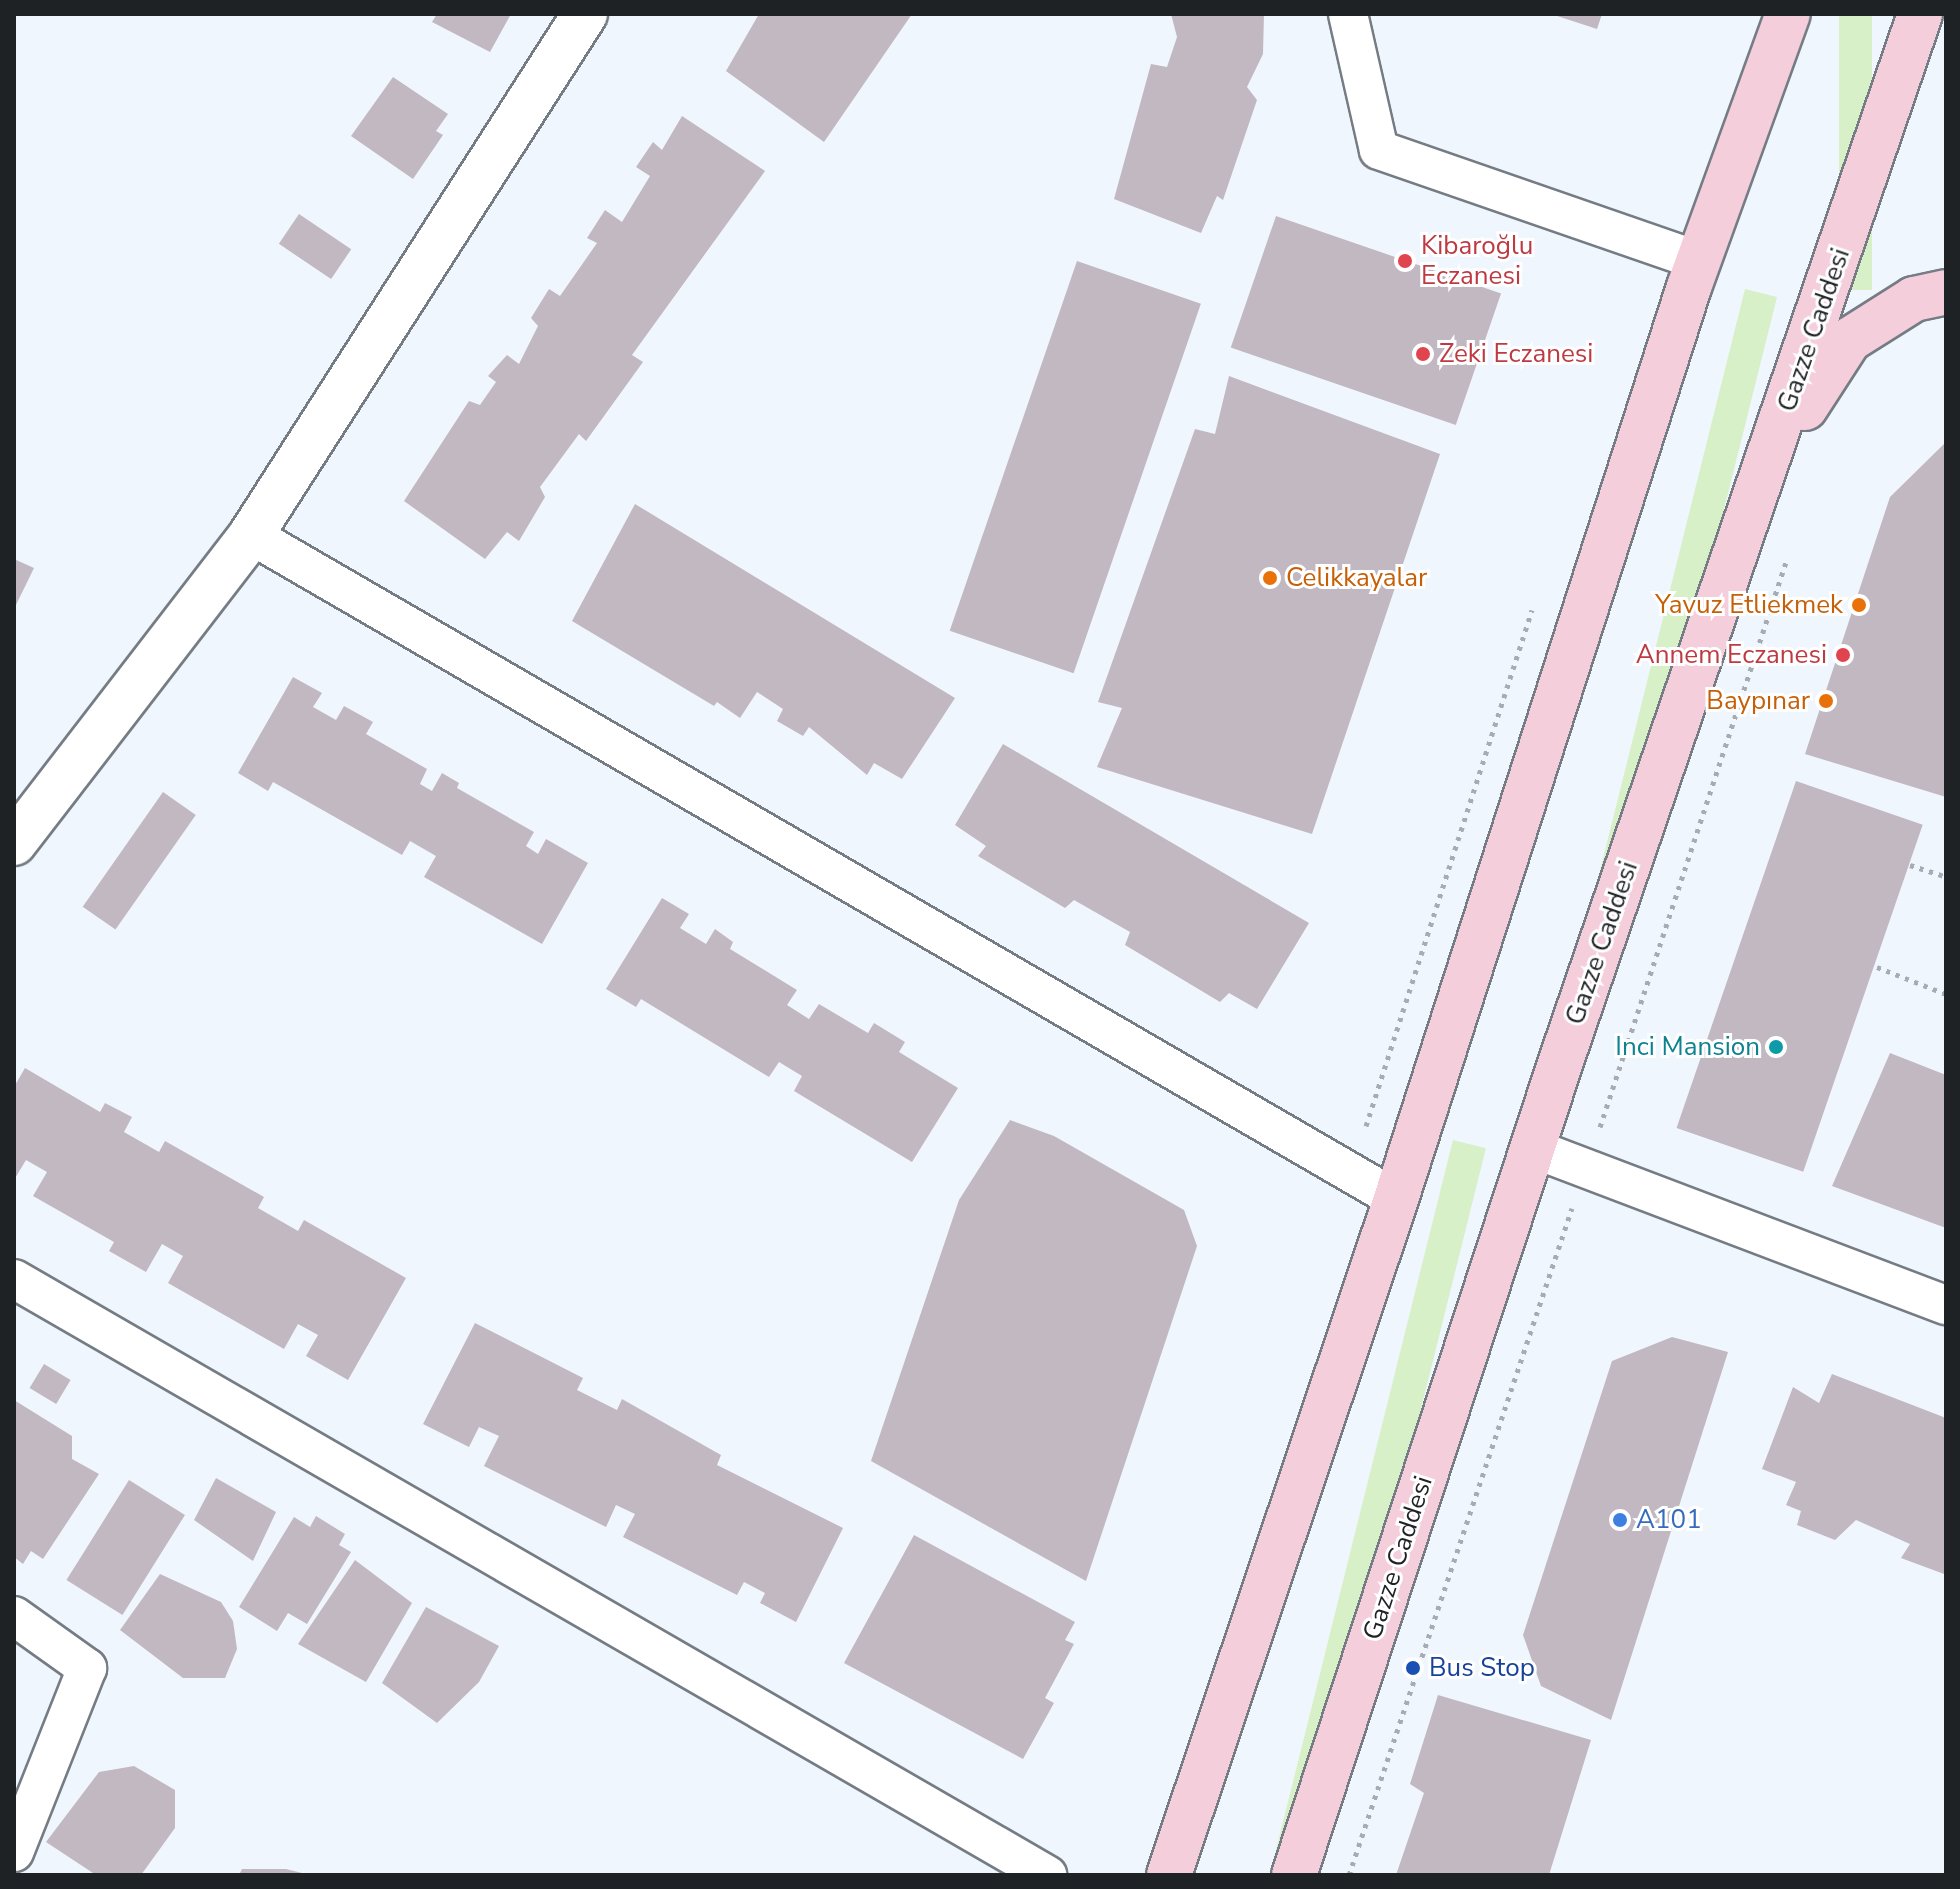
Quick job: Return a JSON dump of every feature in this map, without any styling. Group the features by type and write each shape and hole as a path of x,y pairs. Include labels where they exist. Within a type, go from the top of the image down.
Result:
{"main road":[{"path":"1169,1875 1396,1199 1699,261 1788,14"},
{"name":"Gazze Caddesi","path":"1294,1875 1532,1148 1920,14"},
{"path":"1741,544 1810,398 1849,340 1914,299 1946,292"}],"street":[{"path":"14,843 251,535 585,14"},
{"path":"1348,14 1379,150 1699,261"},
{"path":"251,535 1396,1199"},
{"path":"1532,1148 1946,1305"},
{"path":"14,1279 1047,1875"},
{"path":"14,1616 87,1668 14,1852"}],"path":[{"path":"1349,1875 1789,551"},
{"path":"1910,865 1946,877"},
{"path":"1877,967 1946,994"}],"green space":[{"path":"1839,14 1872,14 1872,290 1839,290"},
{"path":"1745,289 1777,297 1623,915 1591,907"},
{"path":"1453,1140 1486,1148 1305,1875 1270,1875"}],"building":[{"path":"437,14 511,14 490,52 432,22"},
{"path":"759,14 912,14 824,142 726,71"},
{"path":"1171,14 1264,14 1263,54 1247,87 1257,100 1223,200 1217,196 1201,233 1114,199 1151,64 1167,67 1177,37"},
{"path":"1551,14 1602,14 1597,29"},
{"path":"393,77 448,114 436,131 443,135 413,179 351,136"},
{"path":"682,116 765,171 632,355 643,362 586,441 579,434 540,487 545,497 519,541 507,532 485,559 404,501 469,401 480,405 496,382 488,376 507,355 519,364 538,326 531,318 549,289 560,296 597,243 587,238 605,210 622,222 650,176 636,167 653,142 662,150"},
{"path":"299,214 351,249 331,279 279,244"},
{"path":"1276,216 1501,293 1456,425 1231,347"},
{"path":"1077,261 1201,304 1074,673 950,631"},
{"name":"Celikkayalar","path":"1229,376 1440,454 1312,834 1097,767 1122,708 1098,702 1195,429 1215,434"},
{"path":"1946,442 1946,797 1805,754 1890,497"},
{"path":"635,504 955,698 902,779 874,763 867,775 809,727 803,736 777,721 783,709 757,692 740,718 717,702 714,706 572,621"},
{"path":"14,559 34,568 14,609"},
{"path":"293,677 322,693 313,707 336,720 344,706 373,722 366,734 427,769 420,784 432,791 442,773 459,783 457,788 534,832 526,846 538,854 546,839 588,863 542,944 424,877 436,856 410,841 402,855 273,782 268,791 238,773"},
{"path":"1003,744 1309,923 1257,1009 1229,993 1220,1002 1125,945 1130,932 1074,900 1065,908 978,856 986,846 955,825"},
{"name":"Inci Mansion","path":"1796,781 1923,825 1803,1172 1677,1128"},
{"path":"163,792 196,815 115,930 83,907"},
{"path":"662,898 689,914 680,928 706,944 715,929 733,942 730,949 797,990 787,1005 809,1019 819,1004 868,1033 874,1023 905,1042 899,1052 958,1088 912,1162 794,1091 802,1076 779,1062 769,1077 641,999 636,1007 606,989"},
{"path":"1890,1053 1946,1075 1946,1228 1832,1186"},
{"path":"25,1068 100,1112 105,1103 132,1117 124,1132 159,1152 165,1141 264,1197 258,1208 298,1231 304,1220 406,1278 348,1380 306,1356 318,1335 298,1324 284,1349 168,1283 183,1256 162,1244 146,1272 109,1251 114,1242 33,1196 47,1172 26,1160 14,1180 14,1087"},
{"path":"1010,1120 1054,1136 1184,1210 1197,1246 1086,1581 871,1461 959,1200"},
{"path":"475,1323 583,1378 577,1390 617,1410 622,1399 721,1455 717,1465 843,1528 796,1622 760,1603 765,1593 744,1582 737,1595 623,1537 635,1514 616,1505 606,1527 484,1466 499,1436 479,1427 469,1447 423,1424"},
{"path":"1672,1337 1728,1352 1611,1720 1541,1686 1523,1635 1612,1361"},
{"path":"44,1364 71,1380 56,1404 30,1388"},
{"path":"1832,1374 1946,1418 1944,1574 1901,1558 1910,1544 1856,1520 1835,1540 1797,1525 1801,1511 1786,1505 1796,1482 1762,1469 1793,1387 1819,1403"},
{"path":"14,1400 72,1436 72,1459 99,1474 43,1559 31,1551 23,1564 14,1557"},
{"path":"216,1478 276,1512 253,1561 194,1520"},
{"path":"129,1480 185,1515 122,1615 66,1580"},
{"path":"316,1516 345,1534 339,1545 351,1552 307,1624 288,1613 277,1631 239,1607 294,1517 310,1527"},
{"path":"914,1535 1075,1622 1065,1640 1074,1644 1045,1698 1054,1703 1023,1759 844,1663"},
{"path":"355,1560 412,1603 366,1682 298,1644"},
{"path":"160,1574 221,1602 233,1621 237,1649 225,1678 183,1678 120,1630"},
{"path":"426,1607 499,1646 479,1682 437,1723 382,1683"},
{"path":"1438,1695 1591,1740 1549,1875 1396,1875 1424,1793 1410,1784"},
{"path":"134,1766 175,1790 175,1828 141,1875 96,1875 46,1842 99,1772"},
{"path":"242,1869 286,1869 306,1874 239,1875"}],"place":[{"name":"Kibaroğlu Eczanesi","path":"1405,261"},
{"name":"Zeki Eczanesi","path":"1423,354"},
{"name":"Celikkayalar","path":"1270,578"},
{"name":"Yavuz Etliekmek","path":"1859,605"},
{"name":"Annem Eczanesi","path":"1843,655"},
{"name":"Baypınar","path":"1826,701"},
{"name":"Inci Mansion","path":"1776,1047"},
{"name":"A101","path":"1620,1520"},
{"name":"Bus Stop","path":"1413,1668"}]}
